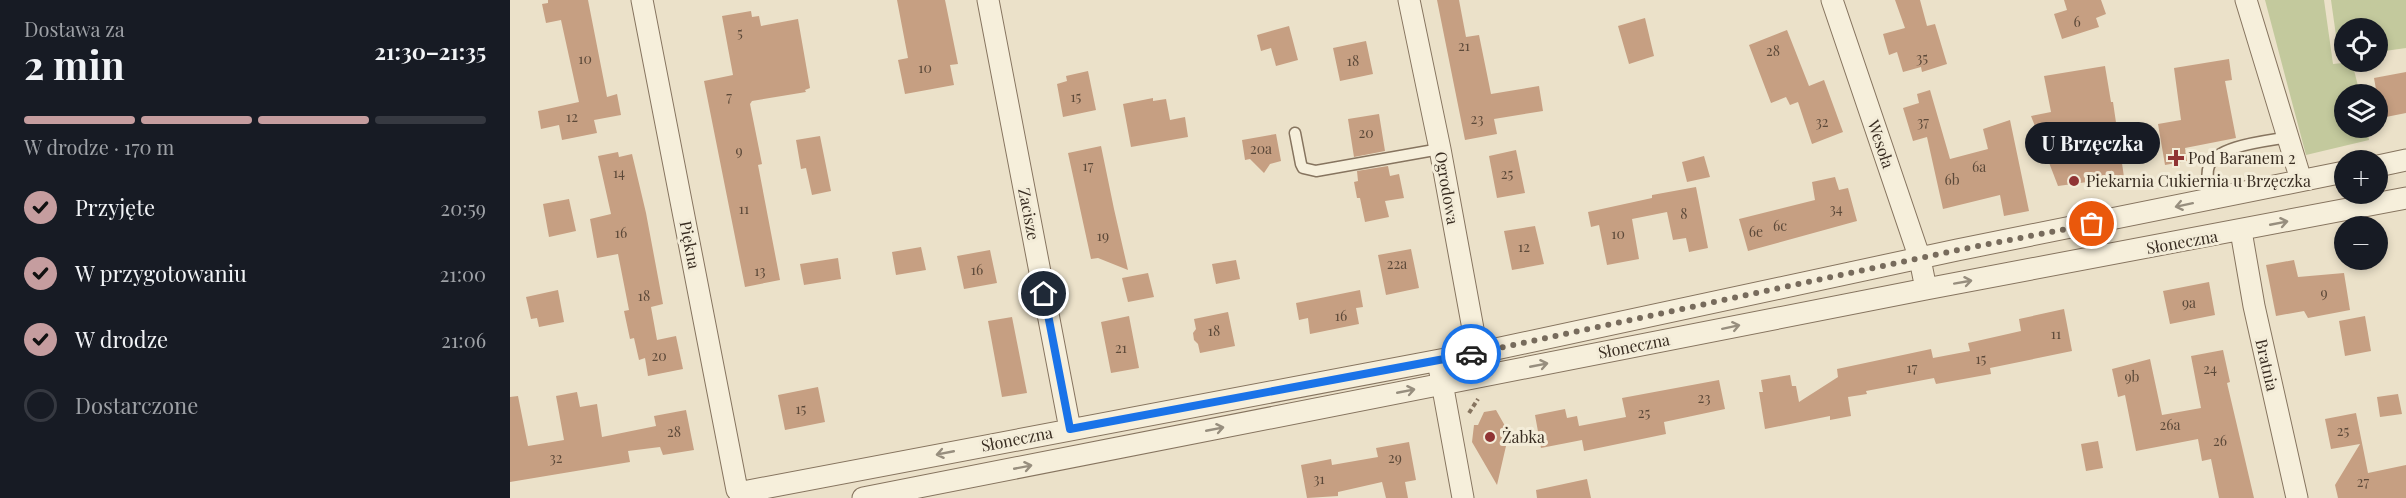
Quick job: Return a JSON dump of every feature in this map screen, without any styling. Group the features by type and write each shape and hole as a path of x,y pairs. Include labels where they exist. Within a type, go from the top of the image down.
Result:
{"street":[{"name":"Piękna","path":"642,0 736,495"},
{"name":"Zacisze","path":"988,0 1070,429"},
{"name":"Ogrodowa","path":"1409,0 1440,149 1482,376"},
{"name":"Wesoła","path":"1832,0 1920,259 1926,289"},
{"path":"2246,0 2301,180"},
{"path":"2388,164 2406,160"},
{"name":"Słoneczna","path":"736,495 1070,429 1438,361 2334,174"},
{"name":"Słoneczna","path":"863,498 1926,289 2406,198"},
{"name":"Bratnia","path":"2241,231 2254,306 2297,498"},
{"path":"1438,361 1463,498"}],"lane":[{"path":"1295,133 1303,168 1316,171 1440,149"},
{"path":"2212,200 2208,177 2209,166 2213,160 2223,152 2234,148 2289,137"}],"green space":[{"path":"2265,0 2324,0 2334,72 2354,72 2358,84 2334,84 2334,138 2369,138 2369,140 2306,155"},
{"path":"2331,0 2406,0 2406,48 2388,51 2388,18 2334,18 2334,21"}],"building":[{"path":"548,0 588,0 607,97 617,94 621,115 594,120 597,133 562,140 559,125 541,129 538,111 579,102 561,20 546,23 542,4 548,3"},
{"path":"897,0 945,0 958,64 950,65 954,85 905,94 898,60 908,58"},
{"path":"1437,0 1459,0 1466,37 1479,35 1491,94 1539,86 1543,111 1494,119 1497,134 1465,140"},
{"path":"1895,0 1920,0 1927,26 1935,24 1947,64 1922,72 1921,67 1903,72 1897,52 1889,55 1883,34 1905,28"},
{"path":"2064,0 2101,0 2106,14 2096,18 2099,27 2062,39 2054,14 2067,10"},
{"path":"751,11 752,17 759,16 761,26 798,19 810,88 805,90 806,92 752,101 750,104 762,164 758,165 780,280 745,287 704,81 733,75 722,16"},
{"path":"1645,18 1654,56 1629,64 1618,26"},
{"path":"1289,26 1298,60 1276,66 1271,48 1261,51 1257,35"},
{"path":"1787,30 1809,86 1824,80 1843,132 1812,144 1798,102 1790,105 1786,97 1771,103 1749,45"},
{"path":"1366,41 1373,74 1340,81 1333,48"},
{"path":"2229,59 2232,80 2225,81 2236,138 2185,148 2187,161 2165,165 2158,124 2181,120 2174,68"},
{"path":"2105,66 2111,102 2113,102 2124,177 2058,186 2031,116 2051,112 2044,76"},
{"path":"1088,71 1096,110 1063,117 1057,84 1067,81 1066,76"},
{"path":"2406,72 2406,113 2388,117 2388,84 2375,84 2374,78"},
{"path":"1930,90 1950,159 1988,149 1983,129 2010,120 2029,211 2004,216 2000,195 1943,209 1927,137 1913,141 1903,108 1919,103 1917,94"},
{"path":"1153,98 1153,101 1166,99 1170,120 1185,117 1188,137 1131,147 1123,104"},
{"path":"1379,114 1385,151 1354,157 1348,119"},
{"path":"1276,134 1281,161 1270,164 1264,173 1250,159 1245,160 1242,140"},
{"path":"820,136 831,191 812,195 806,168 801,169 796,140"},
{"path":"1101,146 1128,270 1098,258 1091,259 1068,153"},
{"path":"1516,150 1525,193 1497,198 1489,156"},
{"path":"618,152 619,157 632,154 646,213 663,304 651,307 657,340 676,336 683,369 648,376 645,358 639,360 634,338 630,339 624,311 629,310 618,254 597,258 590,219 611,214 598,156"},
{"path":"1704,156 1710,177 1687,182 1682,162"},
{"path":"1388,166 1390,176 1399,174 1404,198 1385,201 1389,217 1365,222 1354,182 1358,181 1357,171"},
{"path":"1835,177 1839,190 1848,188 1857,221 1748,251 1739,219 1815,200 1812,182"},
{"path":"1696,187 1708,248 1689,252 1686,238 1673,240 1667,212 1632,219 1639,259 1607,265 1599,225 1591,227 1588,212 1652,198 1652,195"},
{"path":"569,199 576,231 549,237 543,204"},
{"path":"1535,226 1544,264 1512,270 1504,231"},
{"path":"921,247 926,270 896,275 892,252"},
{"path":"1411,249 1419,288 1386,295 1378,255"},
{"path":"990,250 997,283 964,289 957,256"},
{"path":"838,258 841,279 804,285 800,264"},
{"path":"1236,260 1240,279 1216,284 1212,264"},
{"path":"2294,260 2298,277 2344,273 2350,310 2308,318 2304,311 2276,316 2266,265"},
{"path":"1148,273 1154,297 1128,302 1122,278"},
{"path":"2209,282 2215,315 2170,324 2163,291"},
{"path":"558,290 564,322 539,327 537,318 531,319 526,297"},
{"path":"1360,290 1363,307 1356,308 1359,324 1310,334 1308,318 1299,320 1296,303"},
{"path":"2064,309 2072,351 1990,368 1991,374 1936,384 1934,378 1866,391 1867,394 1848,397 1851,416 1830,420 1830,416 1765,429 1759,392 1763,392 1761,380 1790,375 1792,386 1796,386 1799,402 1838,377 1837,369 1931,349 1933,358 1970,351 1968,343 2021,331 2019,319"},
{"path":"1228,312 1235,346 1200,353 1198,344 1194,340 1193,333 1196,329 1194,319"},
{"path":"1129,316 1139,368 1111,373 1101,322"},
{"path":"2365,316 2371,351 2345,356 2339,321"},
{"path":"1012,317 1027,393 1002,397 988,321"},
{"path":"2223,350 2230,382 2227,383 2254,498 2219,498 2211,459 2202,461 2198,439 2136,451 2125,395 2118,397 2112,369 2150,359 2162,415 2201,408 2191,356"},
{"path":"1719,380 1725,409 1664,422 1666,434 1584,451 1582,440 1541,448 1535,415 1565,409 1567,418 1577,416 1579,426 1626,417 1622,398"},
{"path":"818,387 825,422 785,430 778,395"},
{"path":"577,392 580,407 597,404 602,437 656,426 654,416 686,410 694,450 663,455 660,447 628,451 630,462 510,482 510,397 518,396 528,446 564,440 556,396"},
{"path":"2398,394 2402,414 2380,417 2377,397"},
{"name":"Żabka","path":"1496,410 1509,433 1497,485 1472,442 1474,425 1478,425 1484,412"},
{"path":"2356,413 2368,473 2406,465 2406,498 2338,498 2335,485 2360,444 2331,449 2325,419"},
{"path":"2098,441 2103,468 2086,471 2081,444"},
{"path":"1409,442 1416,480 1405,482 1408,498 1386,498 1382,482 1338,492 1338,496 1307,498 1301,465 1331,459 1332,465 1378,457 1376,448"},
{"path":"1587,479 1591,498 1537,498 1536,490"}],"way so far":[{"path":"1471,354 1958,250 2092,224"}],"place":[{"name":"Pod Baranem 2","path":"2176,158"},
{"name":"Piekarnia Cukiernia u Brzęczka","path":"2074,181"},
{"name":"U Brzęczka","path":"2092,224"},
{"name":"Żabka","path":"1490,437"}],"route":[{"path":"1044,294 1070,429 1471,354"}]}
